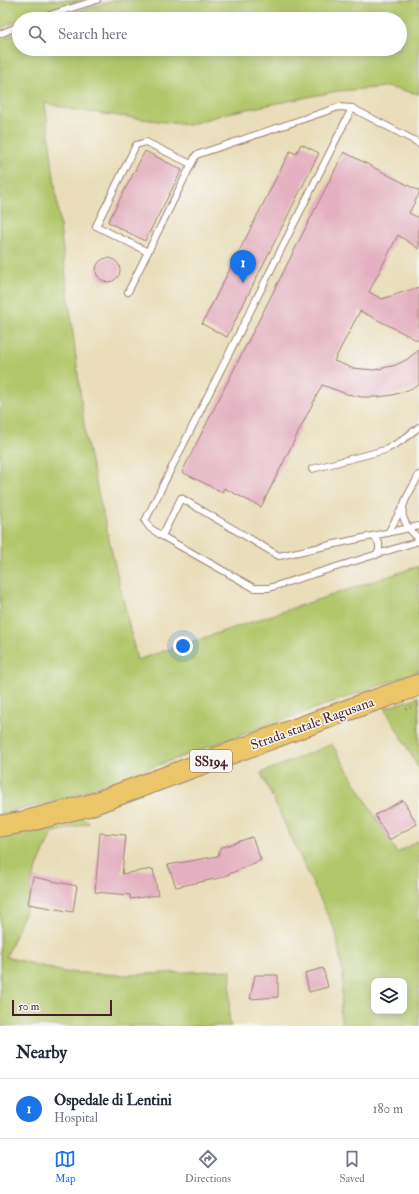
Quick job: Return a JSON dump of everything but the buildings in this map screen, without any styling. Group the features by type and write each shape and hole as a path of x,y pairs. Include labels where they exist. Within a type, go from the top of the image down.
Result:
{"main road":[{"name":"Strada statale Ragusana","path":"0,826 24,822 90,805 419,685"}],"lane":[{"path":"59,12 97,0"},
{"path":"0,34 12,29"},
{"path":"128,292 196,155 339,107 352,108 419,143"},
{"path":"352,108 145,521 150,528 162,536 254,588 269,588 419,540 408,529 404,521 402,508"},
{"path":"148,252 96,226 136,146 146,142 191,164"},
{"path":"312,469 385,450 401,441 419,427"},
{"path":"388,533 419,475"},
{"path":"162,536 181,498 279,556 419,526"},
{"path":"373,536 379,543 376,554"}],"green space":[{"path":"0,0 83,0 43,12 12,12 12,23 0,28"},
{"path":"115,0 419,0 419,94 386,87 338,91 228,113 188,125 74,110 45,103 86,440 137,660 419,566 419,671 58,801 0,814 0,40 12,35 12,56 407,56 407,12 76,12"},
{"path":"419,697 419,769 385,708"},
{"path":"332,744 397,853 419,840 419,1026 343,1026 340,1015 343,976 336,933 261,773"},
{"path":"81,817 89,823 52,833 33,877 28,904 6,957 64,972 125,975 231,970 229,1017 231,1026 0,1026 0,835"}],"place":[{"name":"Ospedale di Lentini","path":"243,283"}]}
